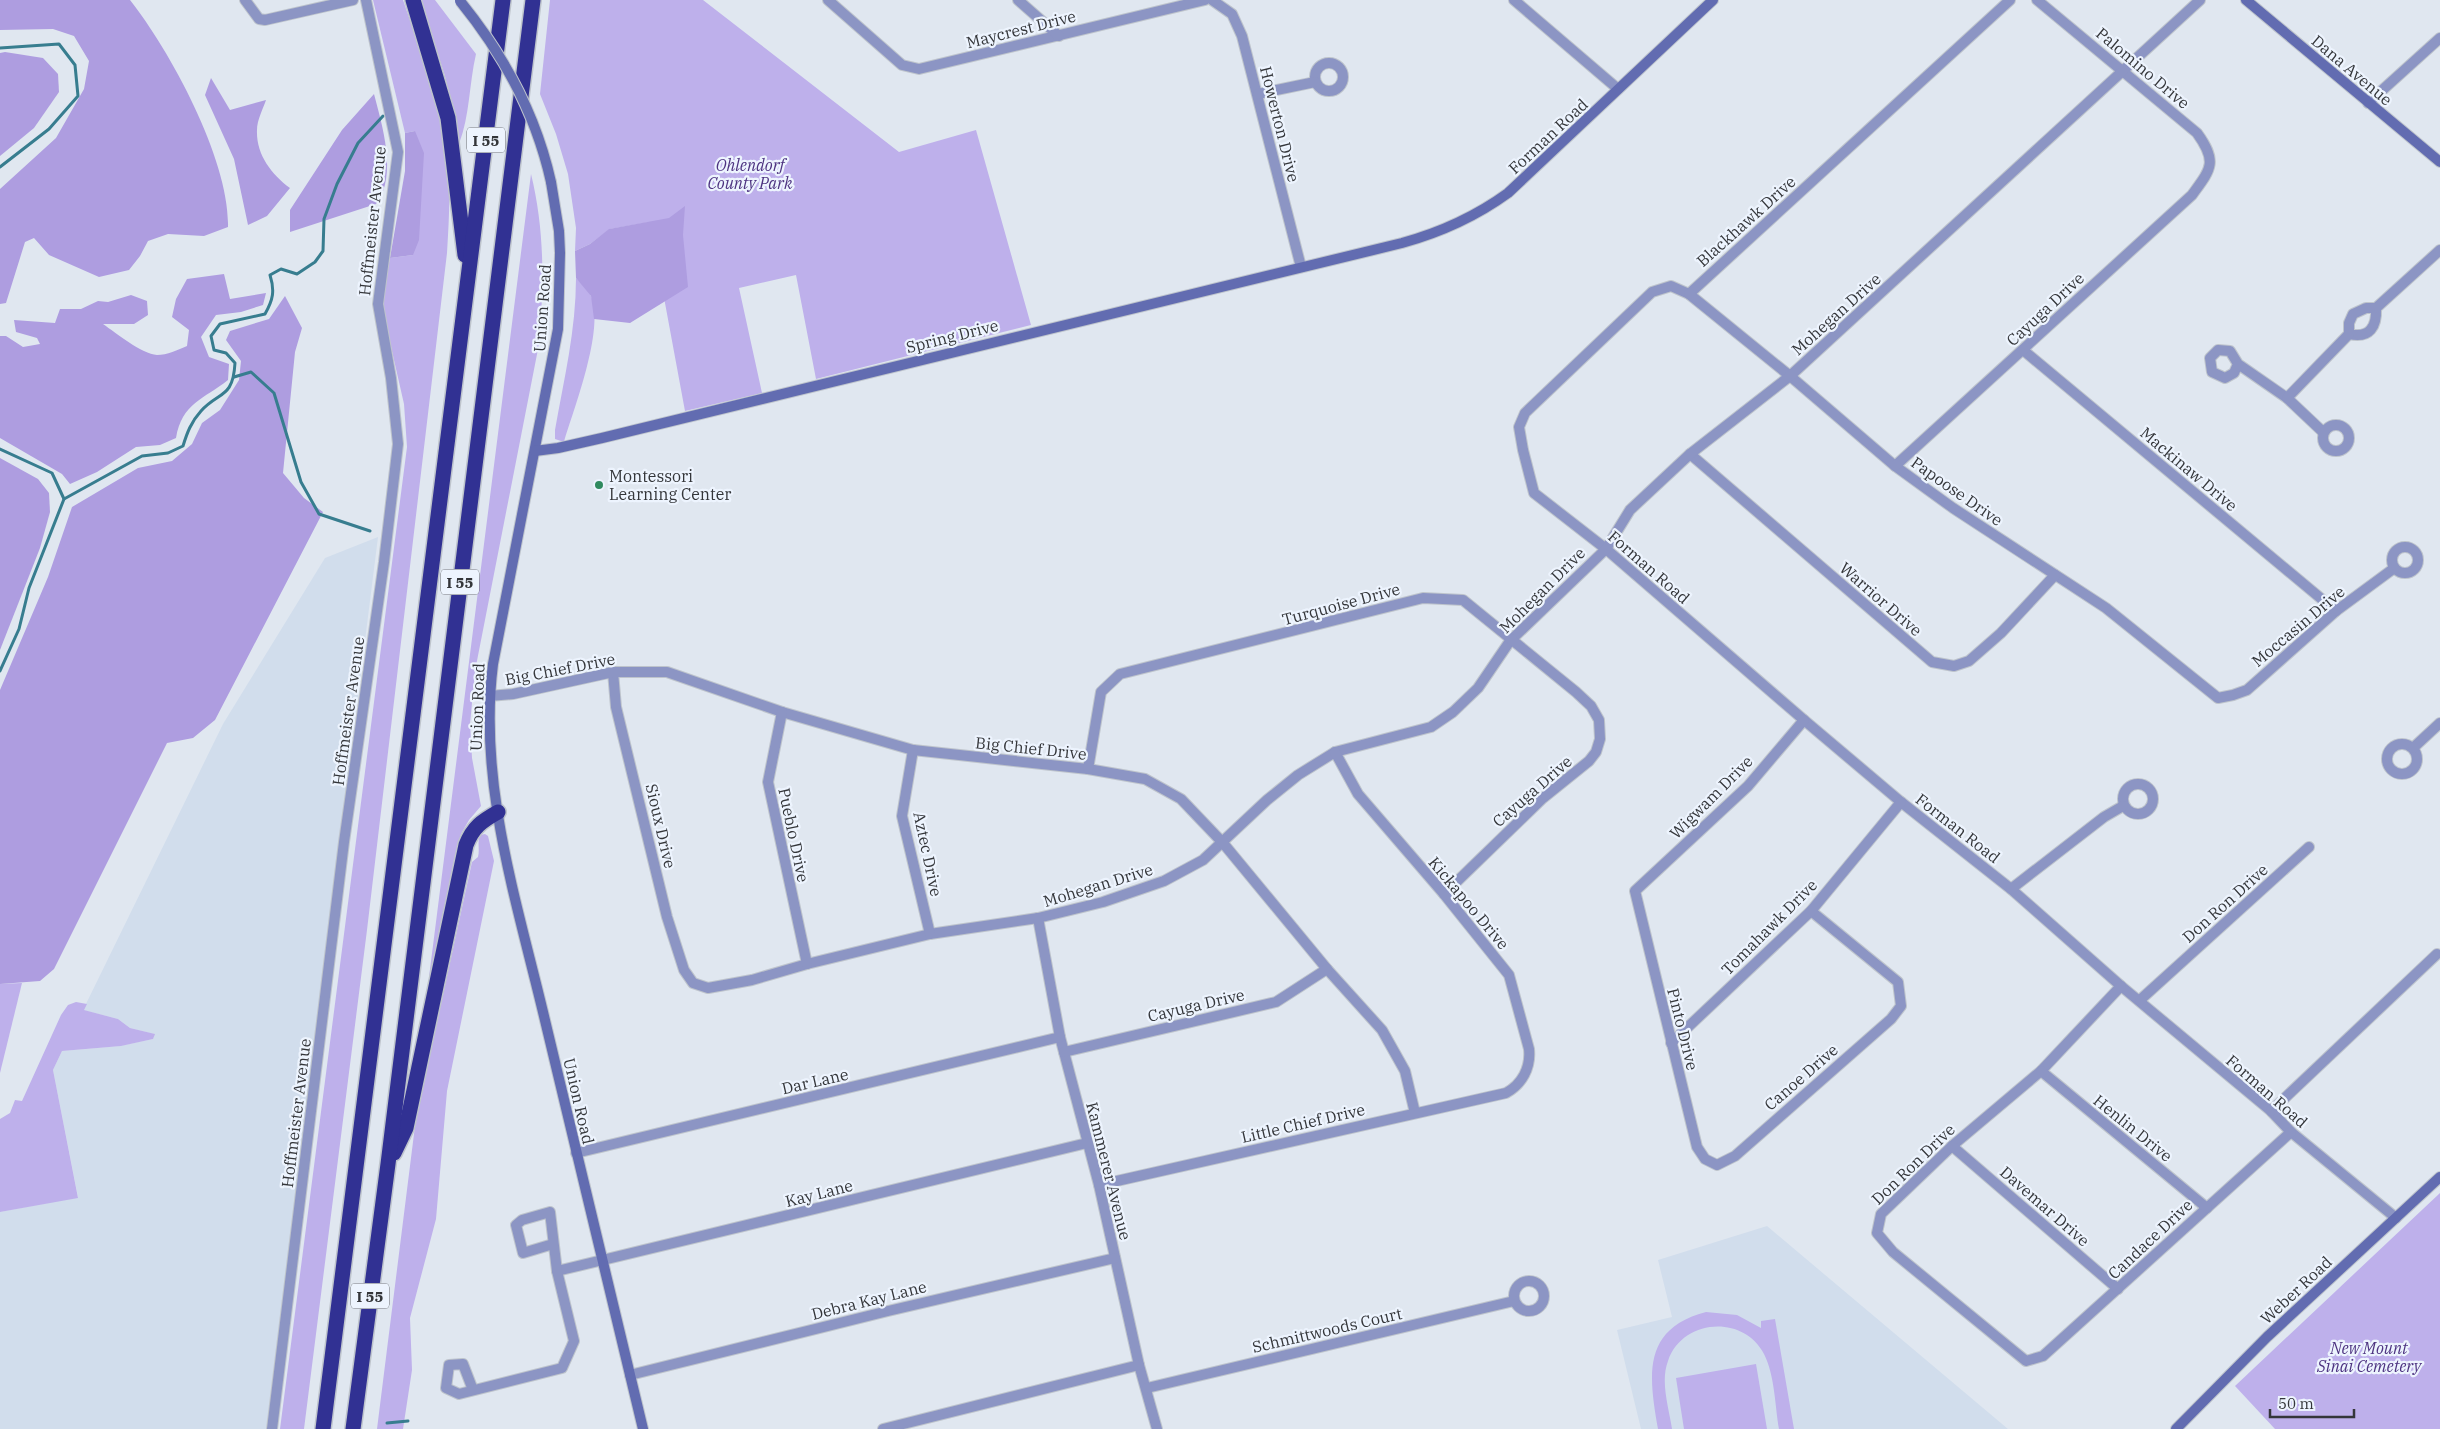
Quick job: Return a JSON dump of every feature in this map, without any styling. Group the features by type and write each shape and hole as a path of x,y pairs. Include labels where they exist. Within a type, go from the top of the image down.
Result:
{"highway":[{"path":"413,0 448,118 468,281"},
{"name":"I 55","path":"323,1429 503,0"},
{"name":"I 55","path":"353,1429 388,1164 533,0"},
{"path":"388,1164 406,1128 466,845 471,831 479,823 498,812"}],"main road":[{"name":"Forman Road","path":"1376,249 1448,228 1490,206 1514,188 1712,0"},
{"name":"Dana Avenue","path":"2246,0 2440,162"},
{"name":"Union Road","path":"460,1 490,40 515,82 541,145 551,182 560,238 559,312 555,352 498,635 489,696 490,760 498,812 576,1153 643,1429"},
{"name":"Spring Drive","path":"535,451 602,438 1376,249"},
{"name":"Weber Road","path":"2182,1427 2267,1337 2440,1177"}],"street":[{"path":"245,0 259,19 265,20 353,0"},
{"name":"Hoffmeister Avenue","path":"272,1429 344,842 384,562 398,444 391,378 378,304 398,152 366,0"},
{"name":"Maycrest Drive","path":"828,0 902,65 919,69 1205,0"},
{"path":"1018,0 1059,36"},
{"name":"Howerton Drive","path":"1212,0 1232,14 1242,36 1301,267"},
{"path":"1514,0 1618,90"},
{"name":"Blackhawk Drive","path":"1689,294 2010,0"},
{"name":"Palomino Drive","path":"2037,0 2197,133 2208,149 2210,171"},
{"name":"Mohegan Drive","path":"693,983 708,988 726,986 930,934 1038,918 1103,902 1164,881 1203,860 1223,843 1248,817 1290,781 1335,752 1431,727 1453,712 1478,688 1510,640 1606,549 1630,510 1690,454 1790,376 2200,0"},
{"path":"2368,103 2440,38"},
{"path":"1258,94 1314,82"},
{"name":"Cayuga Drive","path":"1895,466 2192,195 2210,171"},
{"path":"2349,334 2349,323 2353,314 2366,308 2376,308 2440,250"},
{"name":"Forman Road","path":"1689,294 1671,286 1652,292 1525,413 1519,426 1534,492 1606,549 1901,802 2011,889 2291,1132 2396,1218"},
{"name":"Papoose Drive","path":"1689,294 1790,376 1895,466 1953,508 2106,608 2218,698"},
{"path":"2287,398 2349,334 2366,333 2375,325 2376,308"},
{"name":"Mackinaw Drive","path":"2023,350 2336,611"},
{"path":"2238,364 2287,398 2324,432"},
{"name":"Warrior Drive","path":"1690,454 1932,662 1954,666 1969,661 2001,633 2055,575"},
{"name":"Moccasin Drive","path":"2218,698 2234,695 2246,690 2336,611 2393,569"},
{"name":"Turquoise Drive","path":"1088,769 1101,692 1120,674 1193,654 1296,632 1423,598 1463,600 1576,692 1591,706 1600,720 1600,738 1596,752"},
{"name":"Big Chief Drive","path":"489,696 513,694 613,672 667,672 782,712 913,750 1088,769 1145,779 1181,800 1223,843 1327,969 1382,1030 1405,1071 1415,1113"},
{"name":"Sioux Drive","path":"613,672 616,707 667,917 684,970 693,983"},
{"name":"Pueblo Drive","path":"782,712 768,782 807,964"},
{"name":"Wigwam Drive","path":"1635,891 1748,786 1804,720"},
{"path":"2413,748 2440,723"},
{"name":"Aztec Drive","path":"913,750 902,816 930,934"},
{"name":"Kickapoo Drive","path":"1335,752 1358,794 1444,894 1509,975 1530,1058 1524,1077 1513,1090"},
{"name":"Cayuga Drive","path":"1444,894 1517,823 1589,761 1596,752"},
{"name":"Tomahawk Drive","path":"1671,1043 1811,911 1901,802"},
{"path":"2011,889 2104,817 2124,806"},
{"name":"Don Ron Drive","path":"2140,1000 2308,847"},
{"name":"Pinto Drive","path":"1635,891 1697,1147 1705,1159 1717,1165"},
{"name":"Canoe Drive","path":"1717,1165 1735,1156 1891,1019 1901,1006 1898,982 1811,911"},
{"name":"Kammerer Avenue","path":"1038,918 1060,1038 1099,1185 1139,1365 1147,1388 1156,1429"},
{"path":"2270,1112 2437,954"},
{"name":"Cayuga Drive","path":"1064,1052 1276,1002 1327,969"},
{"name":"Don Ron Drive","path":"2026,1361 1893,1252 1878,1232 1881,1214 1952,1146 2040,1071 2121,986"},
{"name":"Dar Lane","path":"576,1153 1060,1038"},
{"name":"Henlin Drive","path":"2040,1071 2207,1208"},
{"name":"Little Chief Drive","path":"1099,1185 1513,1090"},
{"name":"Candace Drive","path":"2026,1361 2043,1356 2291,1132"},
{"name":"Kay Lane","path":"557,1272 1087,1143"},
{"name":"Davemar Drive","path":"1952,1146 2118,1289"},
{"path":"473,1390 562,1368 574,1341 557,1272 550,1212 522,1220 516,1225 523,1253 553,1244"},
{"name":"Debra Kay Lane","path":"630,1375 888,1311 1115,1258"},
{"name":"Schmittwoods Court","path":"1147,1388 1514,1301"},
{"path":"883,1429 1139,1365"}],"shaded area":[{"path":"0,0 130,0 163,48 180,77 209,140 226,200 228,227 204,236 168,234 148,241 140,256 129,270 99,277 49,255 34,238 25,242 6,303 0,304 0,189 56,138 84,89 89,61 74,36 53,29 0,30"},
{"path":"5,52 43,58 58,74 59,92 34,128 0,156 0,53"},
{"path":"211,78 230,110 266,100 257,126 259,147 271,170 290,188 267,216 248,225 234,159 205,95"},
{"path":"374,94 386,150 387,165 383,193 376,204 290,232 290,210 342,130"},
{"path":"415,131 424,153 419,240 413,255 390,258 405,171 405,133"},
{"path":"685,206 683,235 688,287 630,323 594,319 591,296 576,278 575,251 590,244 609,229 669,218"},
{"path":"224,274 230,299 266,293 263,305 241,312 216,315 201,337 209,357 229,364 228,380 189,409 183,417 176,438 160,445 136,447 97,472 70,484 62,474 0,438 0,336 6,336 23,347 40,344 37,338 16,332 14,320 55,323 60,309 81,309 98,301 108,302 131,295 147,301 148,315 134,324 103,324 144,351 157,355 165,354 187,346 189,330 172,317 176,299 187,279"},
{"path":"285,296 302,328 295,352 283,473 304,498 323,512 215,720 193,738 167,743 54,969 40,981 0,984 0,690 48,577 72,507 138,468 172,461 192,444 202,423 220,410 239,380 241,361 226,340 230,331 269,319"},
{"path":"0,458 38,479 49,493 50,512 40,548 0,650"},
{"path":"378,537 266,1429 0,1429 0,1212 78,1197 53,1070 62,1051 120,1046 153,1039 154,1034 130,1028 118,1019 83,1010 223,724 325,558"},
{"path":"1767,1226 2008,1429 1641,1429 1617,1330 1672,1317 1658,1260"}],"green space":[{"path":"373,0 403,0 435,95 444,134 449,179 447,253 367,930 304,1429 280,1429 407,447 404,404 384,316 383,291 390,258 413,255 415,131 405,133"},
{"path":"420,0 435,0 476,54 463,133 459,144 445,76"},
{"name":"Ohlendorf County Park","path":"550,0 703,0 899,152 976,130 1031,325 816,379 796,275 739,288 762,393 685,411 650,222 610,229 590,244 575,251 576,228 568,174 556,134 540,94"},
{"path":"531,174 539,216 542,259 539,344 475,671 470,724 472,758 481,806 469,820 461,834 434,965 429,977"},
{"path":"576,278 591,296 594,310 594,328 581,390 564,442 555,439 555,430 572,335"},
{"path":"485,834 488,836 494,861 447,1091 436,1219 410,1318 412,1370 403,1429 377,1429 416,1118 472,862 478,857 480,835"},
{"path":"22,983 0,1073 0,984"},
{"path":"76,1002 87,1004 84,1010 118,1019 130,1028 155,1034 153,1039 121,1046 62,1051 53,1070 78,1198 0,1212 0,1119 10,1113 15,1100 22,1101 61,1015 68,1005"},
{"name":"New Mount Sinai Cemetery","path":"2440,1193 2440,1429 2275,1429 2235,1386"},
{"path":"1706,1312 1737,1315 1761,1328 1761,1321 1775,1319 1794,1429 1779,1429 1768,1363 1754,1341 1742,1332 1728,1328 1713,1327 1699,1330 1686,1337 1675,1347 1668,1361 1665,1378 1672,1429 1658,1429 1652,1374 1654,1357 1660,1343 1670,1330 1685,1320"},
{"path":"1756,1364 1767,1429 1684,1429 1676,1378"}],"waterway":[{"path":"0,48 59,44 75,65 78,96 49,129 0,167"},
{"path":"64,499 142,456 168,453 183,446 195,419 201,411 228,389 234,375 235,363 226,353 214,350 211,336 220,324 265,314 272,295 270,275 281,269 297,274 315,262 323,251 324,219 337,184 358,143 383,116"},
{"path":"234,377 251,372 274,393 301,482 319,514 370,531"},
{"path":"0,449 52,473 64,499 29,588 19,629 0,671"},
{"path":"387,1423 408,1421"}],"place":[{"name":"Montessori Learning Center","path":"599,485"}]}
